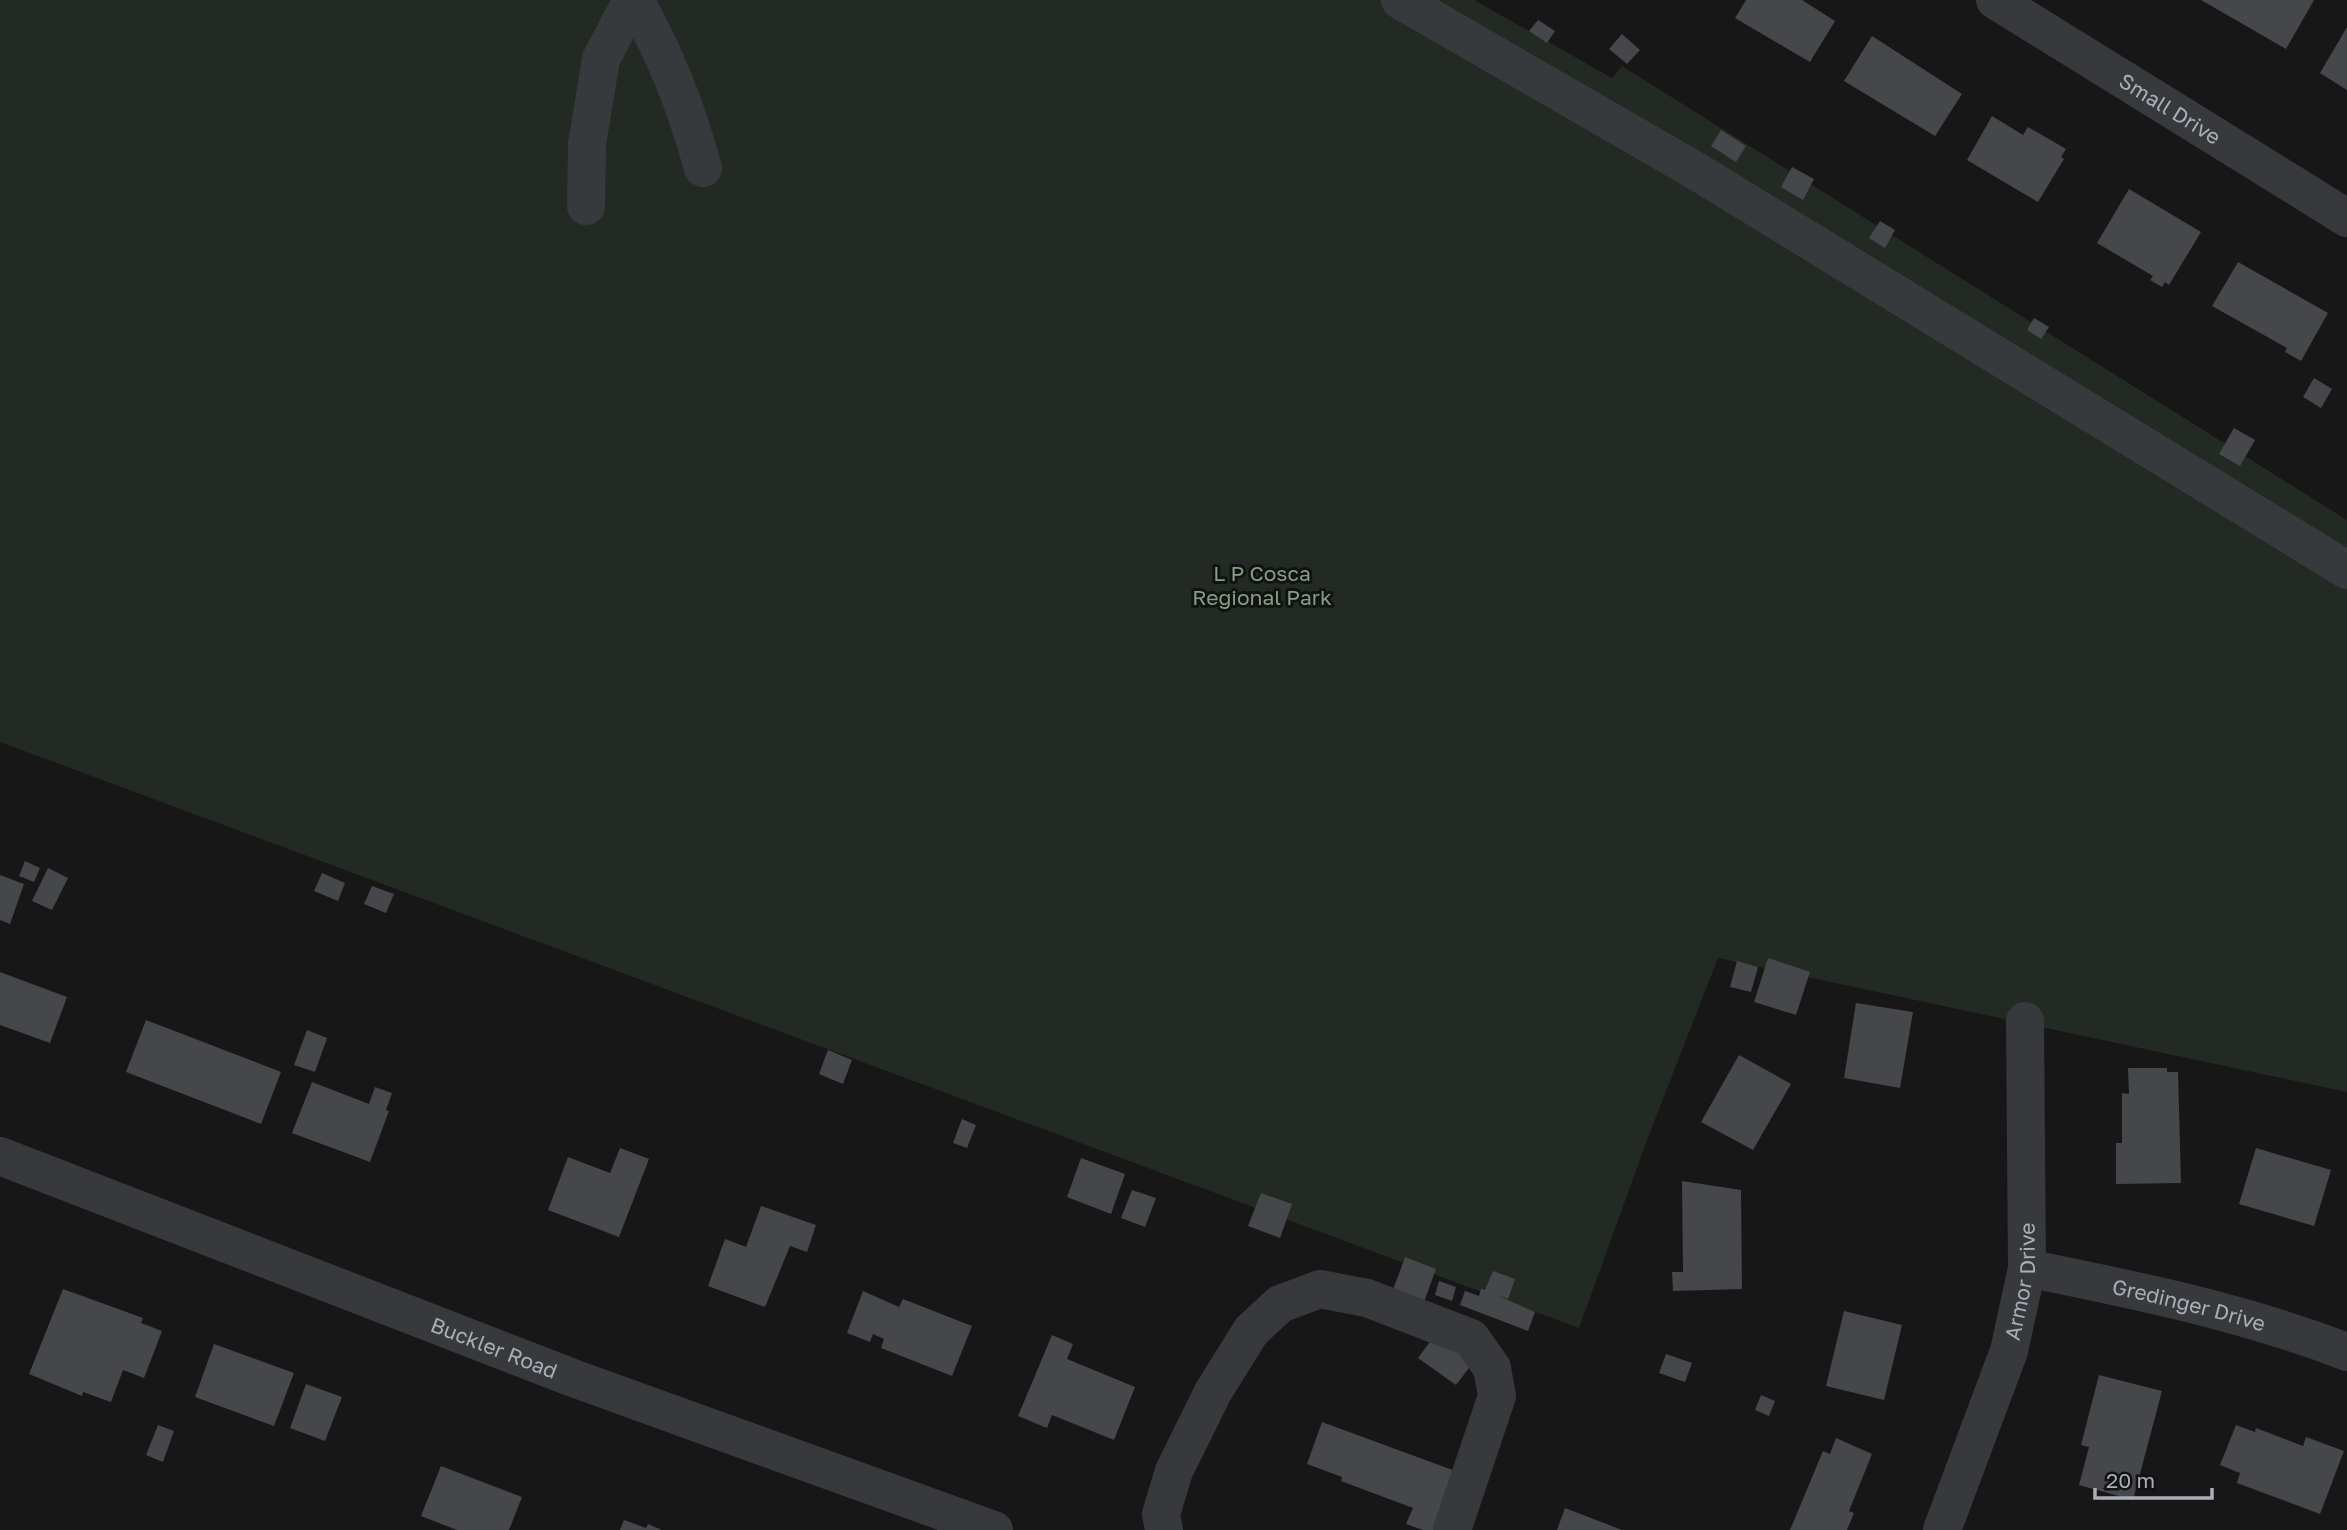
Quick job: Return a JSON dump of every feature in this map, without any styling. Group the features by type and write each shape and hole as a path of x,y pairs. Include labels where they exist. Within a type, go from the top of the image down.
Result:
{"street":[{"path":"634,0 663,52 685,102 703,168"},
{"path":"586,205 587,144 601,59 634,0"},
{"path":"1400,0 1696,172 2347,570"},
{"name":"Small Drive","path":"1995,0 2347,218"},
{"name":"Armor Drive","path":"1942,1530 2009,1351 2027,1268 2025,1021"},
{"name":"Buckler Road","path":"0,1156 573,1378 994,1530"},
{"name":"Gredinger Drive","path":"2027,1268 2187,1300 2279,1326 2347,1352"},
{"path":"1164,1530 1161,1514 1174,1471 1213,1392 1251,1331 1280,1304 1320,1289 1367,1298 1471,1338 1492,1368 1497,1396 1452,1530"}],"green space":[{"name":"L P Cosca Regional Park","path":"0,0 1474,0 1612,78 1622,66 2347,520 2347,1092 1718,958 1647,1140 1579,1328 0,742"}],"building":[{"path":"1746,0 1802,0 1835,21 1810,62 1735,18"},
{"path":"2201,0 2314,0 2286,49"},
{"path":"1538,20 1555,31 1547,43 1529,31"},
{"path":"2347,27 2347,90 2320,73"},
{"path":"1622,34 1640,50 1627,64 1609,49"},
{"path":"1872,36 1962,94 1935,136 1844,81"},
{"path":"1992,116 2023,135 2028,127 2066,149 2061,157 2064,159 2038,202 1967,160"},
{"path":"1721,130 1746,146 1736,162 1711,146"},
{"path":"1792,167 1814,179 1803,200 1781,187"},
{"path":"2129,189 2201,232 2169,285 2165,282 2162,287 2150,280 2153,276 2097,243"},
{"path":"1880,221 1895,230 1885,248 1869,238"},
{"path":"2238,262 2328,313 2301,361 2285,352 2287,348 2212,306"},
{"path":"2034,318 2049,327 2041,339 2027,330"},
{"path":"2314,378 2332,389 2321,408 2303,397"},
{"path":"2234,428 2255,440 2240,466 2219,454"},
{"path":"25,861 40,868 34,882 19,876"},
{"path":"48,868 68,878 52,910 32,901"},
{"path":"322,873 345,883 338,901 314,891"},
{"path":"0,875 24,884 10,924 0,920"},
{"path":"372,886 394,894 386,913 364,904"},
{"path":"1768,958 1810,972 1796,1015 1754,1002"},
{"path":"1737,961 1758,967 1751,992 1730,987"},
{"path":"0,972 67,997 50,1043 0,1025"},
{"path":"1856,1003 1913,1012 1900,1088 1844,1078"},
{"path":"146,1020 281,1072 261,1124 126,1072"},
{"path":"307,1030 327,1038 315,1072 294,1065"},
{"path":"828,1050 852,1060 843,1084 819,1074"},
{"path":"1739,1055 1791,1084 1753,1150 1701,1122"},
{"path":"2128,1068 2167,1068 2167,1072 2178,1072 2181,1183 2116,1184 2116,1143 2122,1143 2122,1093 2129,1094"},
{"path":"312,1082 369,1104 375,1087 392,1093 386,1110 389,1111 370,1162 292,1133"},
{"path":"962,1119 976,1125 967,1148 953,1143"},
{"path":"620,1148 649,1159 619,1237 548,1210 568,1157 610,1173"},
{"path":"2256,1148 2331,1170 2314,1226 2239,1204"},
{"path":"1081,1158 1125,1174 1111,1214 1067,1197"},
{"path":"1682,1181 1741,1190 1742,1289 1673,1291 1672,1272 1683,1272"},
{"path":"1132,1190 1156,1198 1145,1227 1121,1218"},
{"path":"1261,1193 1292,1204 1280,1238 1248,1226"},
{"path":"761,1206 816,1225 807,1252 790,1246 765,1307 708,1286 725,1239 746,1247"},
{"path":"1405,1257 1436,1269 1424,1302 1393,1290"},
{"path":"1493,1271 1515,1279 1508,1299 1494,1294 1535,1312 1528,1331 1460,1305 1465,1291 1479,1296 1481,1289 1485,1290"},
{"path":"1439,1281 1456,1287 1452,1301 1435,1295"},
{"path":"63,1289 143,1318 141,1323 162,1331 144,1378 123,1370 111,1402 83,1392 82,1396 29,1374"},
{"path":"863,1291 899,1307 903,1299 972,1326 952,1376 881,1348 884,1339 873,1334 870,1342 847,1333"},
{"path":"1844,1311 1902,1325 1884,1400 1826,1386"},
{"path":"1437,1332 1475,1360 1456,1385 1418,1358"},
{"path":"1052,1335 1073,1344 1067,1359 1135,1387 1114,1440 1052,1415 1047,1428 1018,1416"},
{"path":"214,1344 294,1373 274,1426 195,1397"},
{"path":"1666,1354 1692,1363 1685,1382 1659,1373"},
{"path":"2099,1375 2162,1391 2133,1500 2079,1485 2089,1447 2081,1445"},
{"path":"306,1384 342,1397 325,1441 290,1428"},
{"path":"1761,1395 1775,1401 1769,1416 1755,1410"},
{"path":"1322,1422 1458,1472 1437,1530 1423,1530 1406,1524 1413,1508 1341,1481 1342,1477 1307,1464"},
{"path":"158,1425 174,1431 163,1462 146,1455"},
{"path":"2236,1425 2255,1432 2256,1428 2303,1446 2306,1437 2344,1451 2320,1514 2237,1483 2240,1473 2220,1465"},
{"path":"1836,1438 1872,1454 1849,1511 1854,1513 1847,1530 1790,1530 1823,1451 1830,1454"},
{"path":"441,1466 522,1497 509,1530 457,1530 421,1516"},
{"path":"1565,1508 1622,1530 1557,1530"},
{"path":"624,1520 646,1528 648,1524 662,1530 620,1530"}]}
